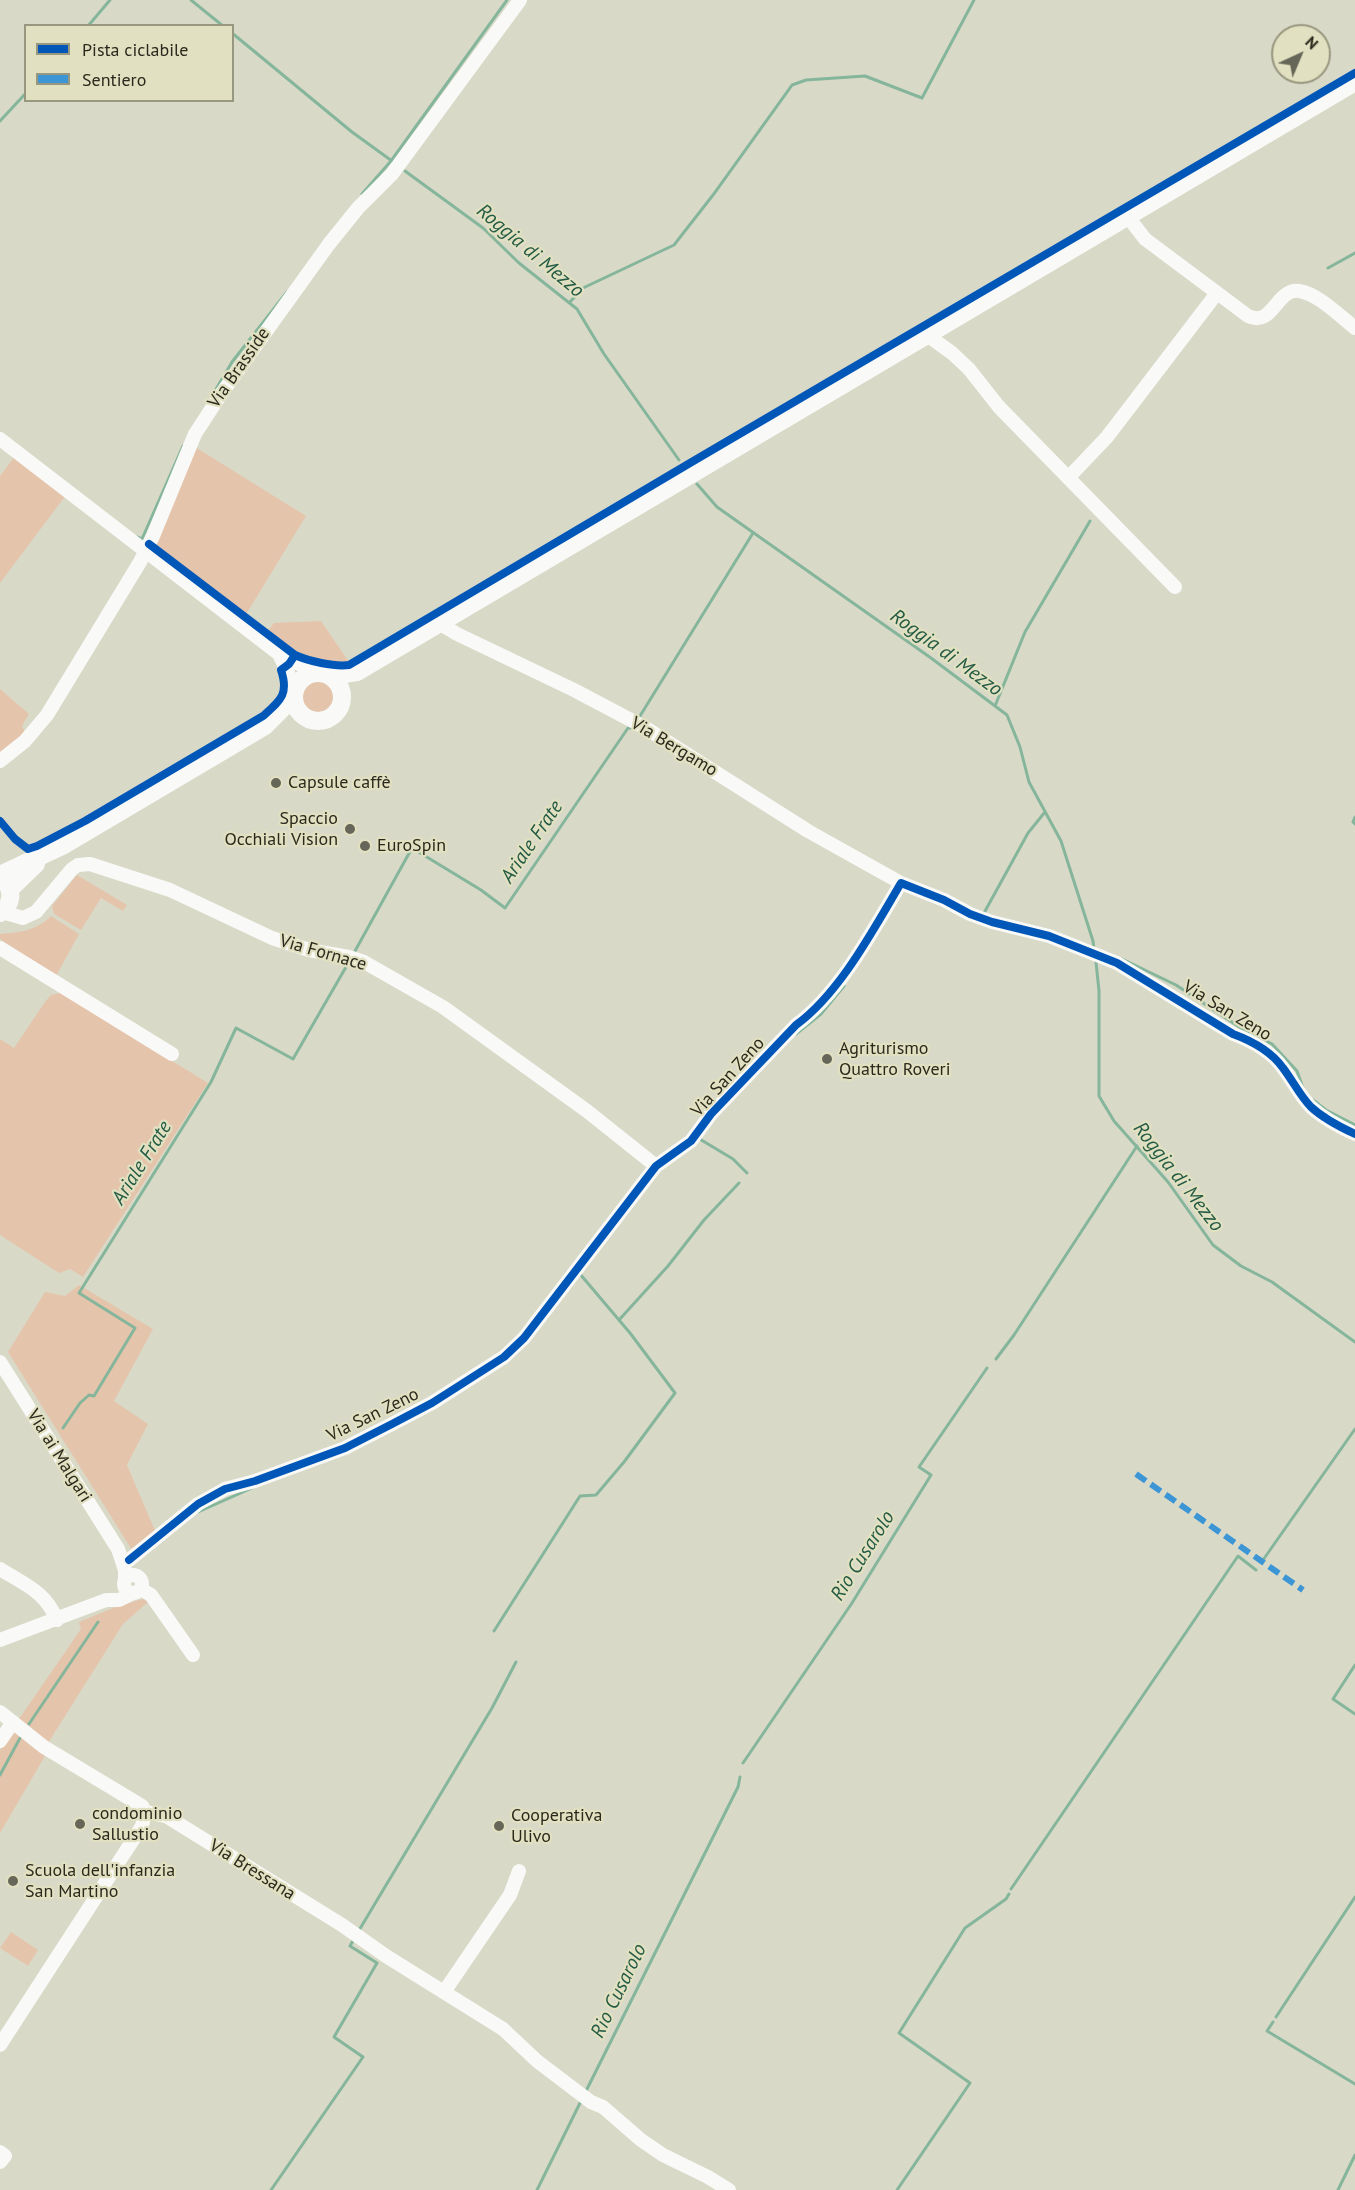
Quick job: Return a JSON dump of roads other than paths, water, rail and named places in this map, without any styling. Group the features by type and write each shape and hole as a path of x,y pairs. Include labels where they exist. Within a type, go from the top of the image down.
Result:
{"main road":[{"path":"4,894 51,852 265,726 295,700 301,679 311,673 331,676 357,672 1355,82"},
{"path":"295,700 313,721 329,719 339,709 342,695 357,672"},
{"path":"331,676 336,681 342,695"}],"street":[{"name":"Via Brasside","path":"0,761 26,741 47,715 145,552 195,434 220,394 358,208 374,189 392,174 520,0"},
{"path":"1128,217 1145,239 1248,316 1260,319 1266,316 1283,297 1290,292 1298,291 1316,298 1355,328"},
{"path":"1068,478 1107,437 1217,293"},
{"path":"927,335 969,369 999,407 1175,587"},
{"path":"0,439 279,654 302,665 311,673"},
{"name":"Via Bergamo","path":"440,623 457,634 574,690 644,727 808,831 901,883"},
{"path":"279,654 295,700"},
{"name":"Via Fornace","path":"4,894 36,912 72,869 78,865 90,864 170,890 272,938 309,950 364,962 443,1007 587,1111 656,1166"},
{"name":"Via San Zeno","path":"129,1560 198,1504 225,1489 255,1481 345,1448 432,1403 504,1357 524,1338 656,1166 691,1141 719,1106 796,1025 811,1014 834,987 873,930 901,883 970,914 992,922 1049,936 1117,963 1233,1034 1252,1041 1282,1066 1310,1106 1327,1120 1355,1134"},
{"path":"0,948 172,1054"},
{"name":"Via ai Malgari","path":"0,1362 118,1549"},
{"path":"118,1549 129,1560 132,1584"},
{"path":"118,1549 132,1584 151,1595 193,1655"},
{"path":"0,1569 40,1593 47,1600 57,1620"},
{"path":"0,1640 106,1600 113,1590 132,1584"},
{"name":"Via Bressana","path":"0,1712 44,1747 142,1806 145,1812 166,1816 503,2029 537,2061 591,2102 603,2107 641,2140 663,2155 729,2190"},
{"path":"0,1742 13,1722"},
{"path":"0,2045 142,1826 145,1812"},
{"path":"444,1992 510,1895 519,1871"},
{"path":"0,2152 5,2156 0,2163"}],"waterway":[{"path":"90,24 110,0"},
{"name":"Roggia di Mezzo","path":"191,0 221,24"},
{"path":"362,194 391,161 507,0"},
{"path":"569,303 583,288 674,245 792,85 806,80 865,76 922,98 974,0"},
{"name":"Roggia di Mezzo","path":"234,35 352,132 392,161"},
{"path":"0,121 24,95"},
{"name":"Roggia di Mezzo","path":"405,171 483,228 519,263 577,309 604,354 679,460"},
{"path":"1328,268 1355,253"},
{"path":"212,396 232,362 287,292"},
{"path":"137,537 142,539 183,446"},
{"name":"Roggia di Mezzo","path":"697,484 717,507 931,658 1007,715 1020,747 1029,782 1061,841 1094,950"},
{"path":"995,706 1025,632 1090,521"},
{"name":"Ariale Frate","path":"640,716 753,533"},
{"name":"Ariale Frate","path":"355,951 412,848 481,890 505,908 628,728 633,728"},
{"path":"984,913 1028,833 1045,812"},
{"path":"1355,817 1353,822 1355,824"},
{"path":"1122,959 1176,985 1241,1028 1272,1044 1297,1071 1303,1088"},
{"name":"Roggia di Mezzo","path":"1096,962 1099,991 1099,1096 1114,1121 1168,1182 1213,1245 1241,1266 1272,1282 1355,1342"},
{"name":"Ariale Frate","path":"63,1428 80,1403 89,1395 94,1396 135,1328 79,1293 211,1082 236,1028 293,1059 346,967"},
{"path":"796,1034 821,1014 844,986"},
{"path":"1313,1100 1326,1110 1355,1125"},
{"path":"698,1138 733,1159 747,1173"},
{"name":"Rio Cusarolo","path":"996,1359 1137,1146"},
{"path":"619,1320 668,1266 704,1220 739,1183"},
{"path":"494,1631 580,1496 596,1495 624,1462 675,1393 630,1333 580,1274 578,1276"},
{"name":"Rio Cusarolo","path":"743,1763 852,1603 931,1475 919,1467 987,1368"},
{"path":"1263,1560 1355,1429"},
{"path":"198,1512 252,1488"},
{"path":"1011,1889 1238,1556 1256,1570"},
{"path":"29,1724 98,1622"},
{"path":"358,1932 492,1708 516,1662"},
{"path":"1355,1665 1333,1699 1355,1714"},
{"path":"0,1775 20,1738"},
{"name":"Rio Cusarolo","path":"587,2089 738,1787 740,1777"},
{"path":"897,2190 970,2083 899,2033 965,1928 1006,1899 1009,1894"},
{"path":"1276,2017 1355,1897"},
{"path":"271,2190 363,2057 334,2037 377,1963 350,1946 354,1939"},
{"path":"1273,2022 1267,2031 1355,2084"},
{"name":"Rio Cusarolo","path":"537,2190 582,2099"},
{"path":"1338,2190 1355,2155"}],"place":[{"name":"Capsule caffè","path":"276,783"},
{"name":"Spaccio Occhiali Vision","path":"350,829"},
{"name":"EuroSpin","path":"365,846"},
{"name":"Agriturismo Quattro Roveri","path":"827,1059"},
{"name":"condominio Sallustio","path":"80,1824"},
{"name":"Cooperativa Ulivo","path":"499,1826"},
{"name":"Scuola dell'infanzia San Martino","path":"13,1881"}]}
